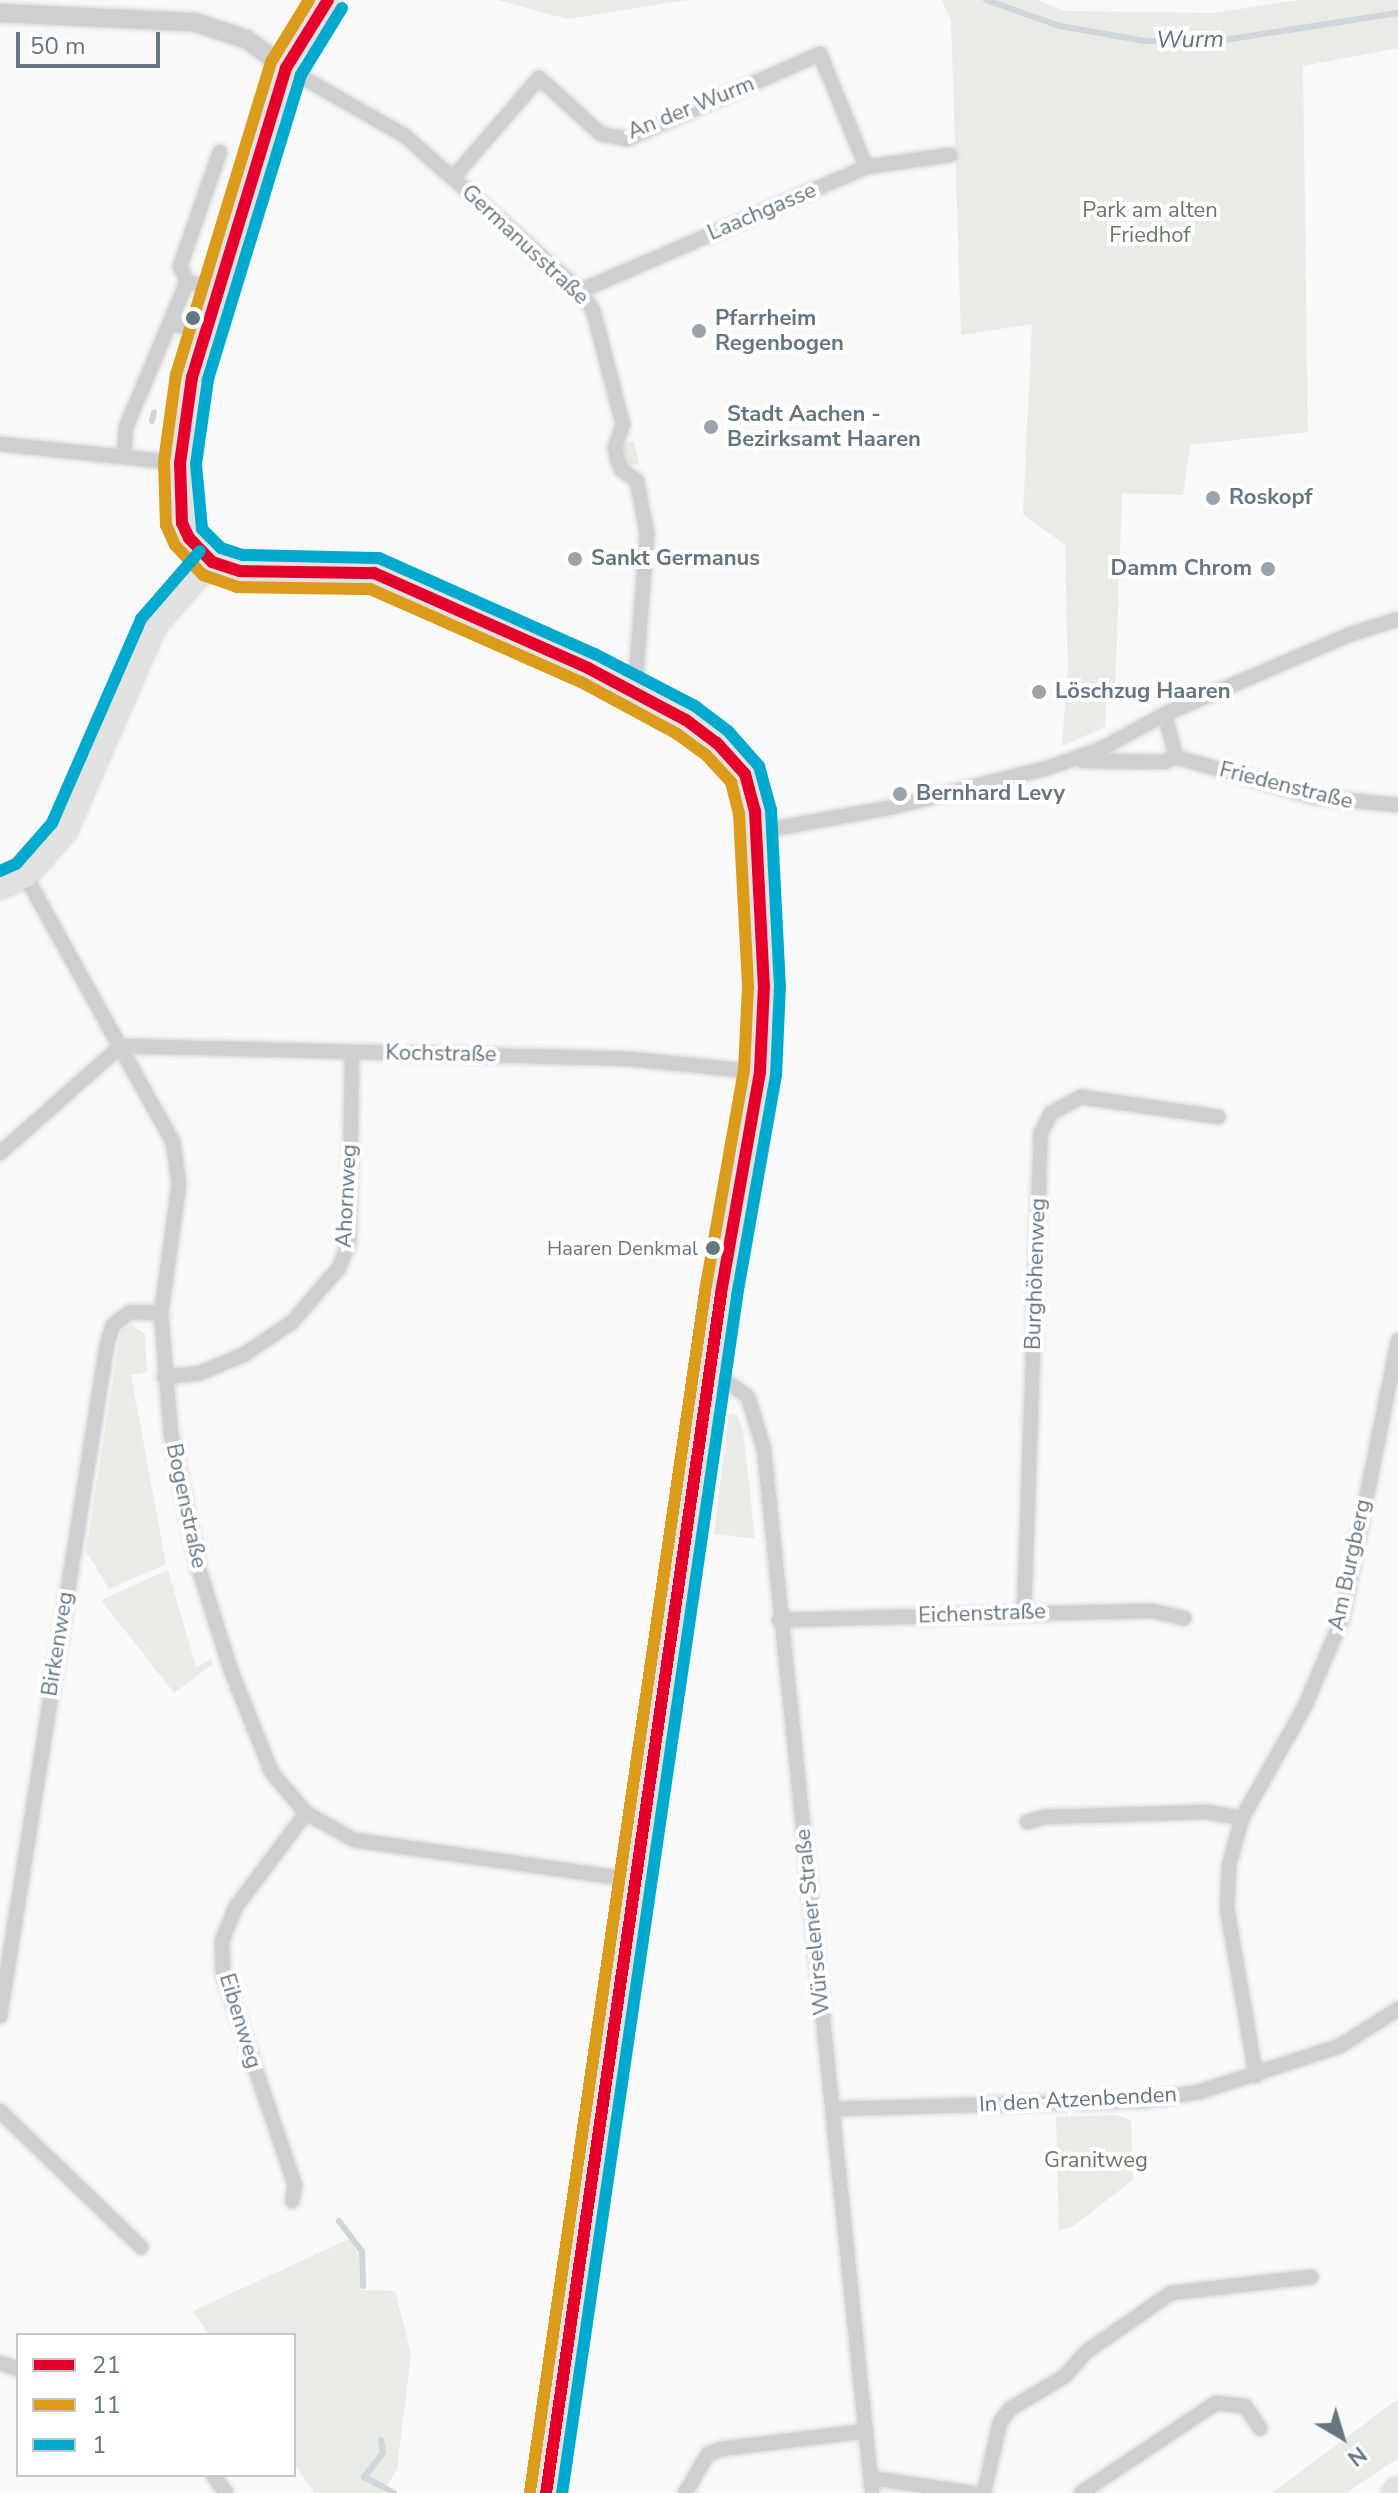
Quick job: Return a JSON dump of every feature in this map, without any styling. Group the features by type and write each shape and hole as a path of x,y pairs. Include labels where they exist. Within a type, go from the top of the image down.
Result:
{"main road":[{"path":"328,0 286,68 205,332 182,426 182,523 189,538 212,562 240,571 374,573 635,691 686,720 733,759 751,791 756,832 764,986 760,1072 634,1880 546,2493"},
{"path":"0,888 26,877 66,832 155,627 212,562"}],"street":[{"path":"0,13 194,22 246,39 286,68"},
{"name":"An der Wurm","path":"453,178 539,78 601,134 627,139 820,54 866,167"},
{"name":"Germanusstraße","path":"286,68 378,117 453,178 580,291 603,335 623,424 615,447 617,458 621,469 637,481 647,534 635,691"},
{"path":"124,456 126,427 161,336 173,324 187,282 180,266 220,152"},
{"name":"Laachgasse","path":"580,291 866,167 950,155"},
{"path":"187,282 218,288"},
{"path":"173,324 205,332"},
{"path":"0,444 180,463"},
{"name":"Friedenstraße","path":"756,832 893,807 1066,761 1116,742 1165,714 1398,619"},
{"path":"1165,714 1176,757"},
{"name":"Friedenstraße","path":"1066,761 1165,762 1176,757 1315,797 1398,805"},
{"name":"Bogenstraße","path":"26,877 173,1142 179,1165 161,1313 164,1377 183,1506 217,1628 272,1773 306,1813 354,1840 634,1880"},
{"path":"0,1153 121,1046"},
{"name":"Kochstraße","path":"121,1046 631,1059 760,1072"},
{"name":"Ahornweg","path":"164,1377 200,1373 245,1354 292,1322 339,1268 349,1242 352,1052"},
{"name":"Burghöhenweg","path":"1024,1613 1041,1133 1051,1113 1081,1097 1219,1117"},
{"name":"Birkenweg","path":"0,2016 107,1344 113,1325 130,1312 161,1313"},
{"name":"Am Burgberg","path":"1256,2076 1227,1908 1229,1865 1242,1818 1305,1706 1342,1619 1398,1341"},
{"name":"Würselener Straße","path":"710,1381 742,1391 756,1410 835,2109 871,2486"},
{"name":"Eichenstraße","path":"779,1620 1153,1611 1184,1618"},
{"path":"1027,1822 1207,1812 1242,1818"},
{"name":"Eibenweg","path":"292,2201 295,2185 223,1973 222,1941 235,1908 306,1813"},
{"name":"In den Atzenbenden","path":"835,2109 1148,2100 1256,2076 1340,2046 1398,2009"},
{"path":"0,2111 141,2247"},
{"path":"984,2493 1000,2422 1010,2409 1065,2376 1086,2352 1171,2293 1311,2277"},
{"path":"1081,2493 1216,2403 1245,2406 1260,2428"},
{"path":"685,2493 708,2454 721,2449 866,2431"},
{"path":"871,2486 972,2493"}],"green space":[{"path":"498,0 687,0 567,19"},
{"name":"Park am alten Friedhof","path":"942,0 1037,0 1064,11 1214,13 1298,0 1398,0 1398,48 1303,66 1308,432 1190,445 1183,495 1122,493 1115,690 1106,699 1105,727 1062,746 1068,665 1065,545 1023,514 1032,324 961,335 951,21"},
{"path":"634,441 639,463 624,467 618,445"},
{"path":"131,1325 145,1334 147,1372 131,1375 166,1564 109,1589 86,1551 119,1341 121,1331"},
{"path":"729,1413 737,1415 743,1430 755,1539 714,1534"},
{"path":"168,1570 196,1667 211,1659 213,1664 174,1693 101,1600"},
{"name":"Granitweg","path":"1116,2115 1131,2120 1133,2180 1072,2227 1059,2230 1056,2117"},
{"path":"349,2239 359,2255 361,2290 395,2291 411,2353 397,2469 383,2493 314,2493 296,2466 296,2333 208,2333 193,2311"},
{"path":"1398,2399 1398,2458 1346,2493 1272,2493"}],"waterway":[{"name":"Wurm","path":"986,0 1060,26 1145,41 1211,42 1398,13"},
{"path":"152,421 154,412"},
{"path":"339,2221 362,2251 363,2286"},
{"path":"381,2440 383,2453 364,2477 394,2493"}],"transit line":[{"name":"11","path":"309,0 271,62 176,374 164,462 166,525 175,545 203,575 237,587 370,589 581,682 677,734 706,755 731,782 739,814 748,986 744,1070 705,1292 530,2491"},
{"name":"21","path":"328,0 286,68 192,377 180,463 182,523 189,538 212,562 240,571 374,573 588,668 686,720 717,743 745,774 755,811 764,986 760,1072 721,1294 546,2493"},
{"name":"1","path":"342,8 301,75 208,380 196,464 202,529 221,548 243,555 379,558 595,654 695,706 728,731 759,766 771,810 780,985 776,1075 737,1297 562,2493"},
{"name":"1","path":"0,871 16,864 52,823 141,619 200,551"}],"place":[{"name":"Pfarrheim Regenbogen","path":"699,331"},
{"name":"Stadt Aachen - Bezirksamt Haaren","path":"711,427"},
{"name":"Roskopf","path":"1213,498"},
{"name":"Sankt Germanus","path":"575,559"},
{"name":"Damm Chrom","path":"1268,569"},
{"name":"Löschzug Haaren","path":"1039,692"},
{"name":"Bernhard Levy","path":"900,794"},
{"name":"Haaren Denkmal","path":"713,1248"}]}
